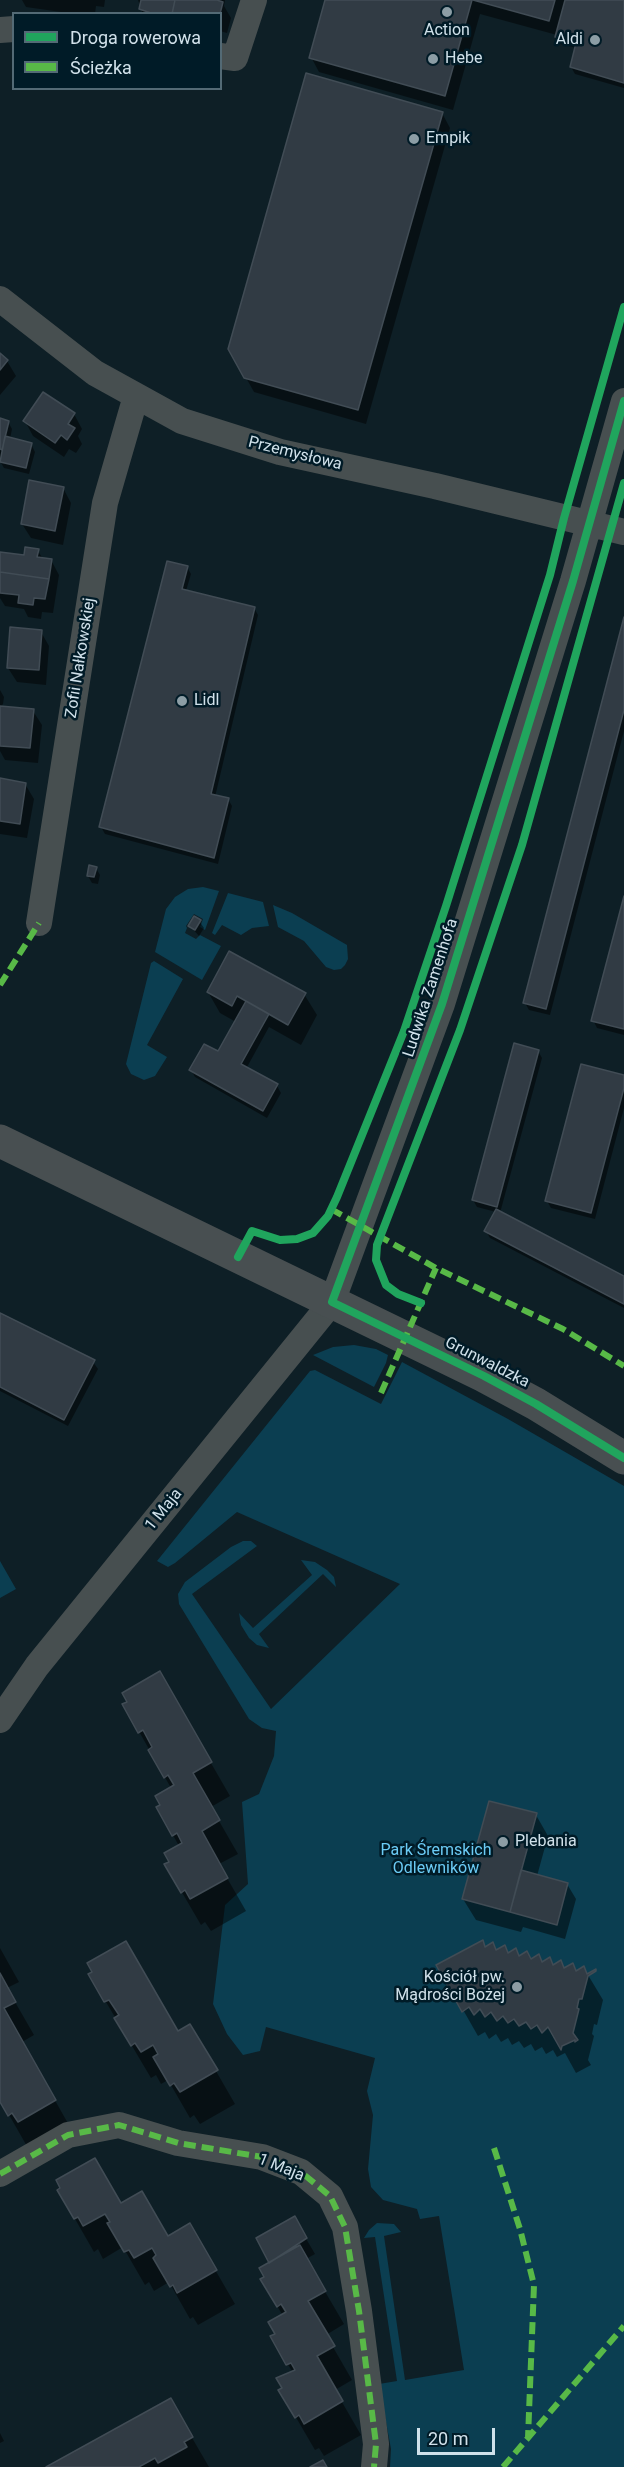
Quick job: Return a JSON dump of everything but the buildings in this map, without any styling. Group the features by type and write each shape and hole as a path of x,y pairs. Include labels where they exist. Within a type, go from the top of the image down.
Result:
{"main road":[{"name":"Grunwaldzka","path":"0,1141 536,1404 624,1458"}],"street":[{"path":"222,56 235,58 254,0"},
{"name":"Przemysłowa","path":"0,299 95,373 182,421 280,452 435,486 624,532"},
{"name":"Zofii Nałkowskiej","path":"39,923 105,503 136,396"},
{"name":"Ludwika Zamenhofa","path":"332,1302 442,1004 589,524 624,401"},
{"name":"1 Maja","path":"0,1720 38,1666 332,1302"},
{"name":"1 Maja","path":"0,2174 68,2135 119,2125 178,2143 262,2157 301,2172 330,2196 345,2227 359,2311 376,2445 374,2467"}],"green space":[{"path":"203,887 219,891 205,930 200,927 203,919 194,914 186,926 185,933 196,939 200,935 221,946 202,980 155,952 166,909 175,897 188,889"},
{"path":"228,893 263,902 269,926 252,928 241,935 222,925 215,935 212,933"},
{"path":"273,905 292,913 347,945 348,959 345,965 341,969 334,970 326,967 304,941 278,927"},
{"path":"154,961 183,979 147,1045 167,1057 155,1076 144,1080 131,1074 126,1064 151,963"},
{"path":"354,1345 376,1349 388,1355 374,1387 313,1355 333,1347"},
{"name":"Park Śremskich Odlewników","path":"402,1362 508,1419 624,1486 624,2467 390,2467 391,2449 379,2384 397,2381 375,2237 364,2238 377,2223 394,2224 401,2232 384,2236 405,2380 464,2370 439,2216 420,2219 417,2209 383,2200 371,2187 368,2169 373,2115 367,2091 375,2058 266,2027 260,2051 243,2055 227,2034 213,2004 225,1905 248,1884 242,1802 259,1794 274,1756 276,1731 262,1728 249,1719 179,1604 178,1594 185,1582 231,1547 243,1541 251,1541 257,1546 192,1594 271,1709 400,1584 237,1512 175,1563 168,1567 157,1561 310,1371 315,1370 381,1404"},
{"path":"301,1560 315,1562 327,1570 334,1577 336,1587 323,1574 259,1634 269,1648 257,1645 249,1638 241,1625 239,1613 253,1628 312,1575"},
{"path":"0,1561 16,1589 0,1598"}],"marked path":[{"path":"0,985 39,923"},
{"path":"331,1209 436,1268 563,1329 624,1366"},
{"path":"381,1393 436,1268"},
{"path":"0,2174 68,2135 119,2125 178,2143 262,2157 301,2172 330,2196 345,2227 359,2311 376,2444 374,2467"},
{"path":"494,2148 520,2229 534,2285 528,2438"},
{"path":"503,2467 624,2326"}],"cycle path":[{"path":"238,1257 252,1231 280,1240 297,1239 313,1233 328,1216 337,1197 404,1031 446,906 550,575 624,307"},
{"path":"624,401 573,581 442,1004 332,1302 484,1376 536,1404 624,1458"},
{"path":"421,1303 398,1294 386,1285 376,1260 377,1245 460,1030 522,845 624,483"}],"place":[{"name":"Action","path":"447,12"},
{"name":"Aldi","path":"595,40"},
{"name":"Hebe","path":"433,59"},
{"name":"Empik","path":"414,139"},
{"name":"Lidl","path":"182,701"},
{"name":"Plebania","path":"503,1842"},
{"name":"Kościół pw. Mądrości Bożej","path":"517,1987"}]}
